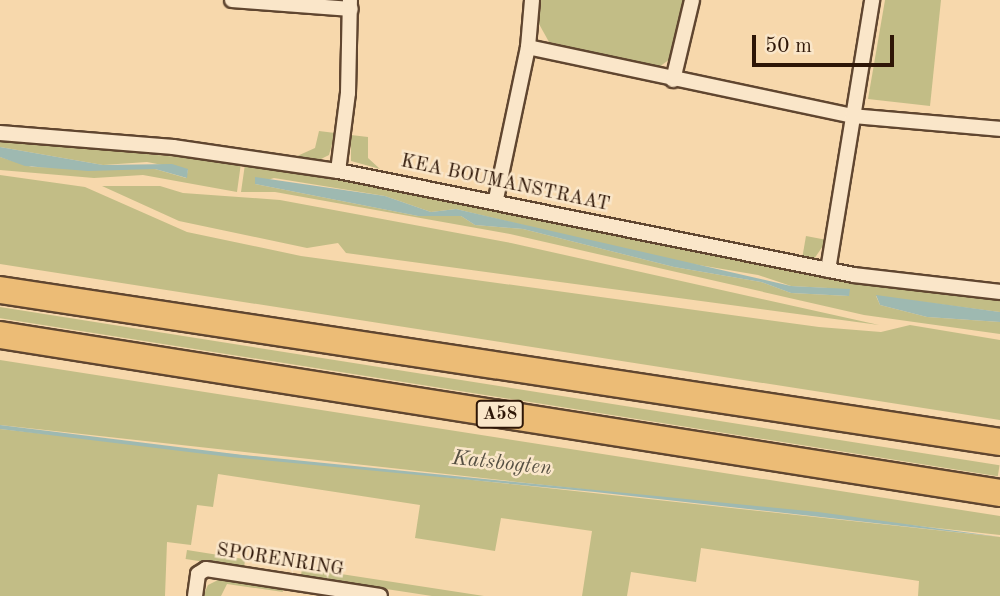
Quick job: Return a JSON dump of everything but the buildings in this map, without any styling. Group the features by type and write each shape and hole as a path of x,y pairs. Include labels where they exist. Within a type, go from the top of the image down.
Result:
{"highway":[{"path":"0,290 1000,442"},
{"name":"A58","path":"0,335 1000,493"}],"street":[{"path":"232,0 351,4 348,93 338,171"},
{"path":"496,199 528,47 533,0"},
{"path":"673,80 692,0"},
{"path":"828,270 873,0"},
{"path":"528,47 852,116 1000,129"},
{"name":"KEA BOUMANSTRAAT","path":"0,133 173,147 338,171 496,199 828,270 1000,292"},
{"name":"SPORENRING","path":"195,596 198,574 206,569 380,596"}],"shaded area":[{"path":"541,0 685,0 673,57 659,67 549,42 539,24"},
{"path":"885,0 941,0 930,106 868,99"},
{"path":"319,131 335,133 329,155 319,160 295,157 315,148"},
{"path":"351,135 368,137 368,158 380,169 351,161"},
{"path":"0,140 241,163 237,192 143,175 94,178 0,170 0,157 32,167 155,169 186,178 188,170 147,162 103,165 0,147"},
{"path":"245,164 440,196 798,273 1000,298 1000,312 876,296 880,305 927,317 1000,322 1000,334 864,315 510,234 275,192 241,192","holes":["274,178 385,196 431,212 456,209 669,260 758,275 791,286 828,288 849,296 791,293 761,282 674,267 523,229 475,225 461,216 418,216 255,184"]},
{"path":"0,175 85,187 187,232 301,256 819,327 881,332 910,325 1000,340 1000,420 0,264"},
{"path":"102,186 160,186 183,193 280,200 511,243 879,325 346,253 338,243 307,248 179,221"},
{"path":"806,236 827,240 814,259 802,259"},
{"path":"0,307 1000,465 998,476 0,318"},
{"path":"0,360 1000,516 1000,535 0,425"},
{"path":"0,429 1000,537 1000,596 918,596 919,581 701,548 696,582 631,572 627,596 582,596 592,531 501,518 495,551 415,538 420,505 218,474 213,507 197,505 191,545 167,542 165,596 0,596"},
{"path":"187,550 245,559 244,568 186,559"},
{"path":"302,568 484,596 432,596 301,576"},
{"path":"218,580 282,589 283,592 227,584 221,596 203,596 208,585"}],"water":[{"path":"0,147 103,165 172,164 188,169 187,178 155,169 88,171 25,166 0,157"},
{"path":"255,177 385,196 431,212 456,209 791,286 850,289 849,296 791,293 761,282 674,267 523,229 475,225 461,216 418,216 255,184"},
{"path":"876,295 1000,312 1000,322 927,317 880,305"},
{"path":"0,425 243,455 818,512 1000,537 595,492 230,457 0,429"}],"water label":[{"name":"Katsbogten","path":"502,464"}]}
